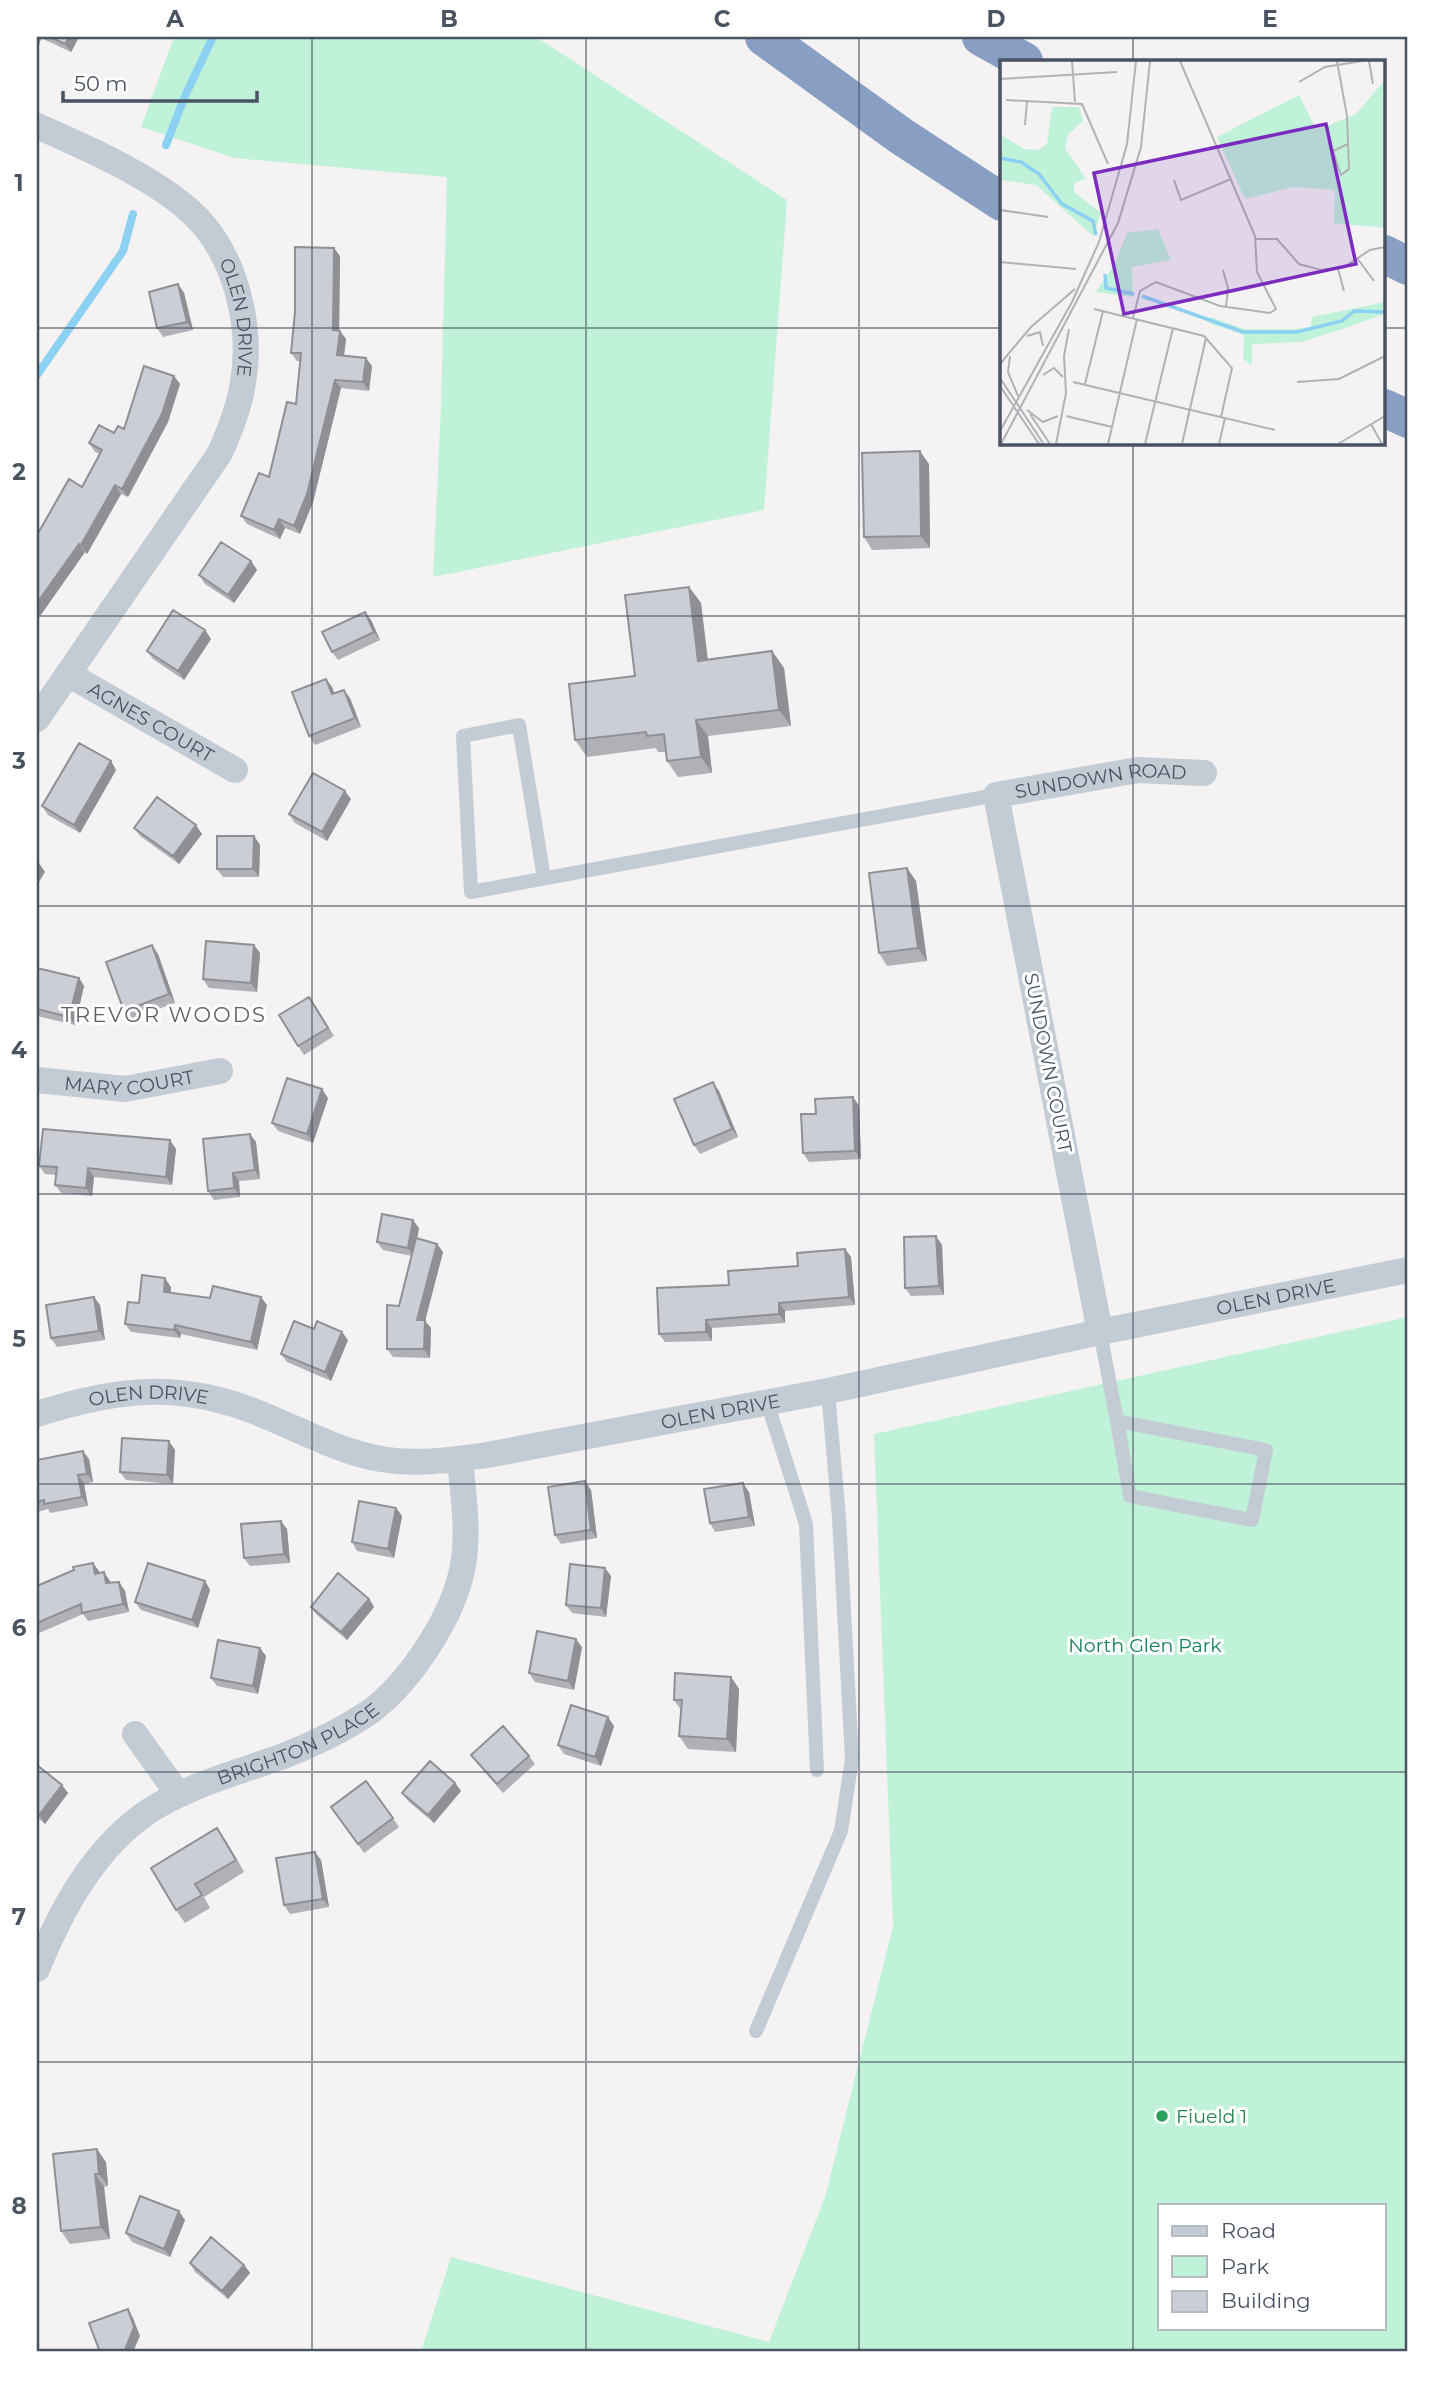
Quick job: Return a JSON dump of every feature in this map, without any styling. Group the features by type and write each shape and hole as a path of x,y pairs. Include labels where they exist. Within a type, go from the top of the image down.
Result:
{"highway":[{"path":"764,37 901,136 1000,201"},
{"path":"981,37 1022,60"},
{"path":"1386,255 1408,266"},
{"path":"1386,409 1408,419"}],"street":[{"name":"OLEN DRIVE","path":"37,126 138,176 172,196 207,228 231,273 245,330 246,358 243,387 234,420 220,453 37,719"},
{"name":"AGNES COURT","path":"68,674 235,770"},
{"name":"SUNDOWN ROAD","path":"996,795 1138,770 1204,773"},
{"name":"SUNDOWN COURT","path":"996,795 1101,1332"},
{"name":"MARY COURT","path":"37,1080 125,1089 220,1071"},
{"name":"OLEN DRIVE","path":"37,1414 78,1401 113,1394 158,1391 187,1394 254,1411 344,1450 364,1455 408,1461 460,1459 828,1391 1408,1270"},
{"name":"BRIGHTON PLACE","path":"37,1969 68,1905 97,1861 139,1819 178,1794 288,1754 349,1726 373,1709 414,1666 443,1621 463,1566 466,1534 460,1459"},
{"path":"135,1734 178,1794"}],"lane":[{"path":"544,878 519,725 463,736 471,892 996,795"},
{"path":"1101,1332 1130,1496 1252,1520 1265,1450 1117,1421"},
{"path":"757,2031 841,1831 852,1759 839,1518 828,1391"},
{"path":"767,1402 806,1524 817,1770"}],"green space":[{"path":"174,37 536,37 787,200 764,510 433,577 447,177 235,158 141,127"},
{"name":"North Glen Park","path":"1408,1317 1408,2352 421,2352 451,2257 769,2342 825,2197 893,1926 874,1434"}],"building":[{"path":"50,37 69,37 65,44"},
{"path":"295,247 334,248 333,330 340,331 337,355 366,358 363,382 335,380 307,494 294,526 279,519 274,530 241,516 259,473 269,477 287,402 296,404 301,353 291,353 295,312"},
{"path":"178,284 187,322 157,328 149,292"},
{"path":"144,366 174,376 162,414 122,489 115,485 81,545 79,544 37,603 37,535 69,479 82,487 102,450 89,443 99,425 114,433 118,426 124,429"},
{"path":"920,451 921,536 864,537 862,453"},
{"path":"221,542 251,561 228,595 199,575"},
{"path":"689,587 698,661 772,651 779,710 696,720 701,757 667,761 664,734 647,736 646,732 575,740 569,684 635,676 625,595"},
{"path":"173,610 205,630 178,671 147,651"},
{"path":"365,612 374,632 332,652 322,632"},
{"path":"326,679 332,694 344,690 355,718 309,736 292,692"},
{"path":"79,743 111,761 74,825 42,806"},
{"path":"313,773 345,791 322,832 289,814"},
{"path":"157,797 196,825 173,856 134,828"},
{"path":"217,836 254,836 253,869 217,869"},
{"path":"907,868 918,948 879,953 869,873"},
{"path":"206,941 254,945 251,983 203,979"},
{"path":"152,945 169,994 124,1011 106,962"},
{"path":"37,968 79,978 69,1017 37,1009"},
{"path":"309,997 328,1028 298,1046 279,1015"},
{"path":"287,1078 322,1089 307,1134 272,1123"},
{"path":"713,1082 732,1129 694,1145 674,1099"},
{"path":"853,1097 855,1151 803,1153 801,1114 816,1114 815,1099"},
{"path":"43,1129 170,1140 166,1177 88,1168 86,1188 55,1185 57,1167 39,1166"},
{"path":"250,1134 255,1170 233,1173 234,1188 208,1191 203,1139"},
{"path":"382,1214 413,1220 408,1248 377,1242"},
{"path":"936,1236 939,1286 905,1288 904,1237"},
{"path":"416,1238 437,1244 417,1320 425,1320 424,1349 387,1349 387,1305 399,1306"},
{"path":"845,1249 849,1297 779,1303 779,1314 706,1320 706,1332 659,1334 657,1288 729,1285 728,1271 798,1266 797,1253"},
{"path":"142,1275 165,1278 164,1292 210,1298 213,1286 261,1297 251,1342 175,1325 174,1330 125,1324 128,1302 139,1303"},
{"path":"94,1297 99,1331 51,1338 46,1305"},
{"path":"294,1321 314,1329 317,1321 342,1332 325,1372 281,1354"},
{"path":"122,1438 169,1441 167,1475 120,1472"},
{"path":"83,1451 87,1474 78,1475 82,1497 44,1504 44,1500 37,1502 37,1460"},
{"path":"585,1481 591,1530 555,1535 548,1487"},
{"path":"743,1483 749,1517 710,1523 704,1489"},
{"path":"359,1501 396,1508 388,1549 352,1542"},
{"path":"281,1521 284,1554 244,1558 241,1524"},
{"path":"93,1563 95,1574 104,1572 106,1583 119,1582 123,1604 82,1613 81,1604 37,1623 37,1586 74,1570 73,1567"},
{"path":"148,1563 205,1581 192,1620 135,1602"},
{"path":"570,1564 605,1568 601,1608 566,1605"},
{"path":"338,1573 369,1599 341,1632 311,1607"},
{"path":"537,1631 576,1639 568,1681 529,1673"},
{"path":"218,1640 260,1648 253,1686 211,1678"},
{"path":"675,1673 731,1677 727,1739 679,1736 682,1700 674,1700"},
{"path":"571,1705 608,1717 595,1757 558,1745"},
{"path":"503,1726 529,1756 497,1784 471,1755"},
{"path":"430,1761 455,1783 428,1815 402,1793"},
{"path":"37,1765 62,1785 39,1815 37,1813"},
{"path":"366,1781 393,1818 358,1844 331,1807"},
{"path":"217,1828 236,1860 195,1884 202,1895 176,1910 151,1868"},
{"path":"315,1852 323,1899 284,1905 276,1858"},
{"path":"97,2149 99,2174 95,2174 101,2227 61,2231 53,2154"},
{"path":"140,2196 179,2211 164,2249 126,2233"},
{"path":"211,2237 244,2265 222,2291 190,2263"},
{"path":"128,2309 134,2327 124,2352 100,2352 89,2323"}],"waterway":[{"path":"166,145 185,96 213,37"},
{"path":"37,375 123,251 133,214"}],"place":[{"name":"Fiueld 1","path":"1162,2116"}],"district":[{"name":"TREVOR WOODS","path":"164,1014"}]}
